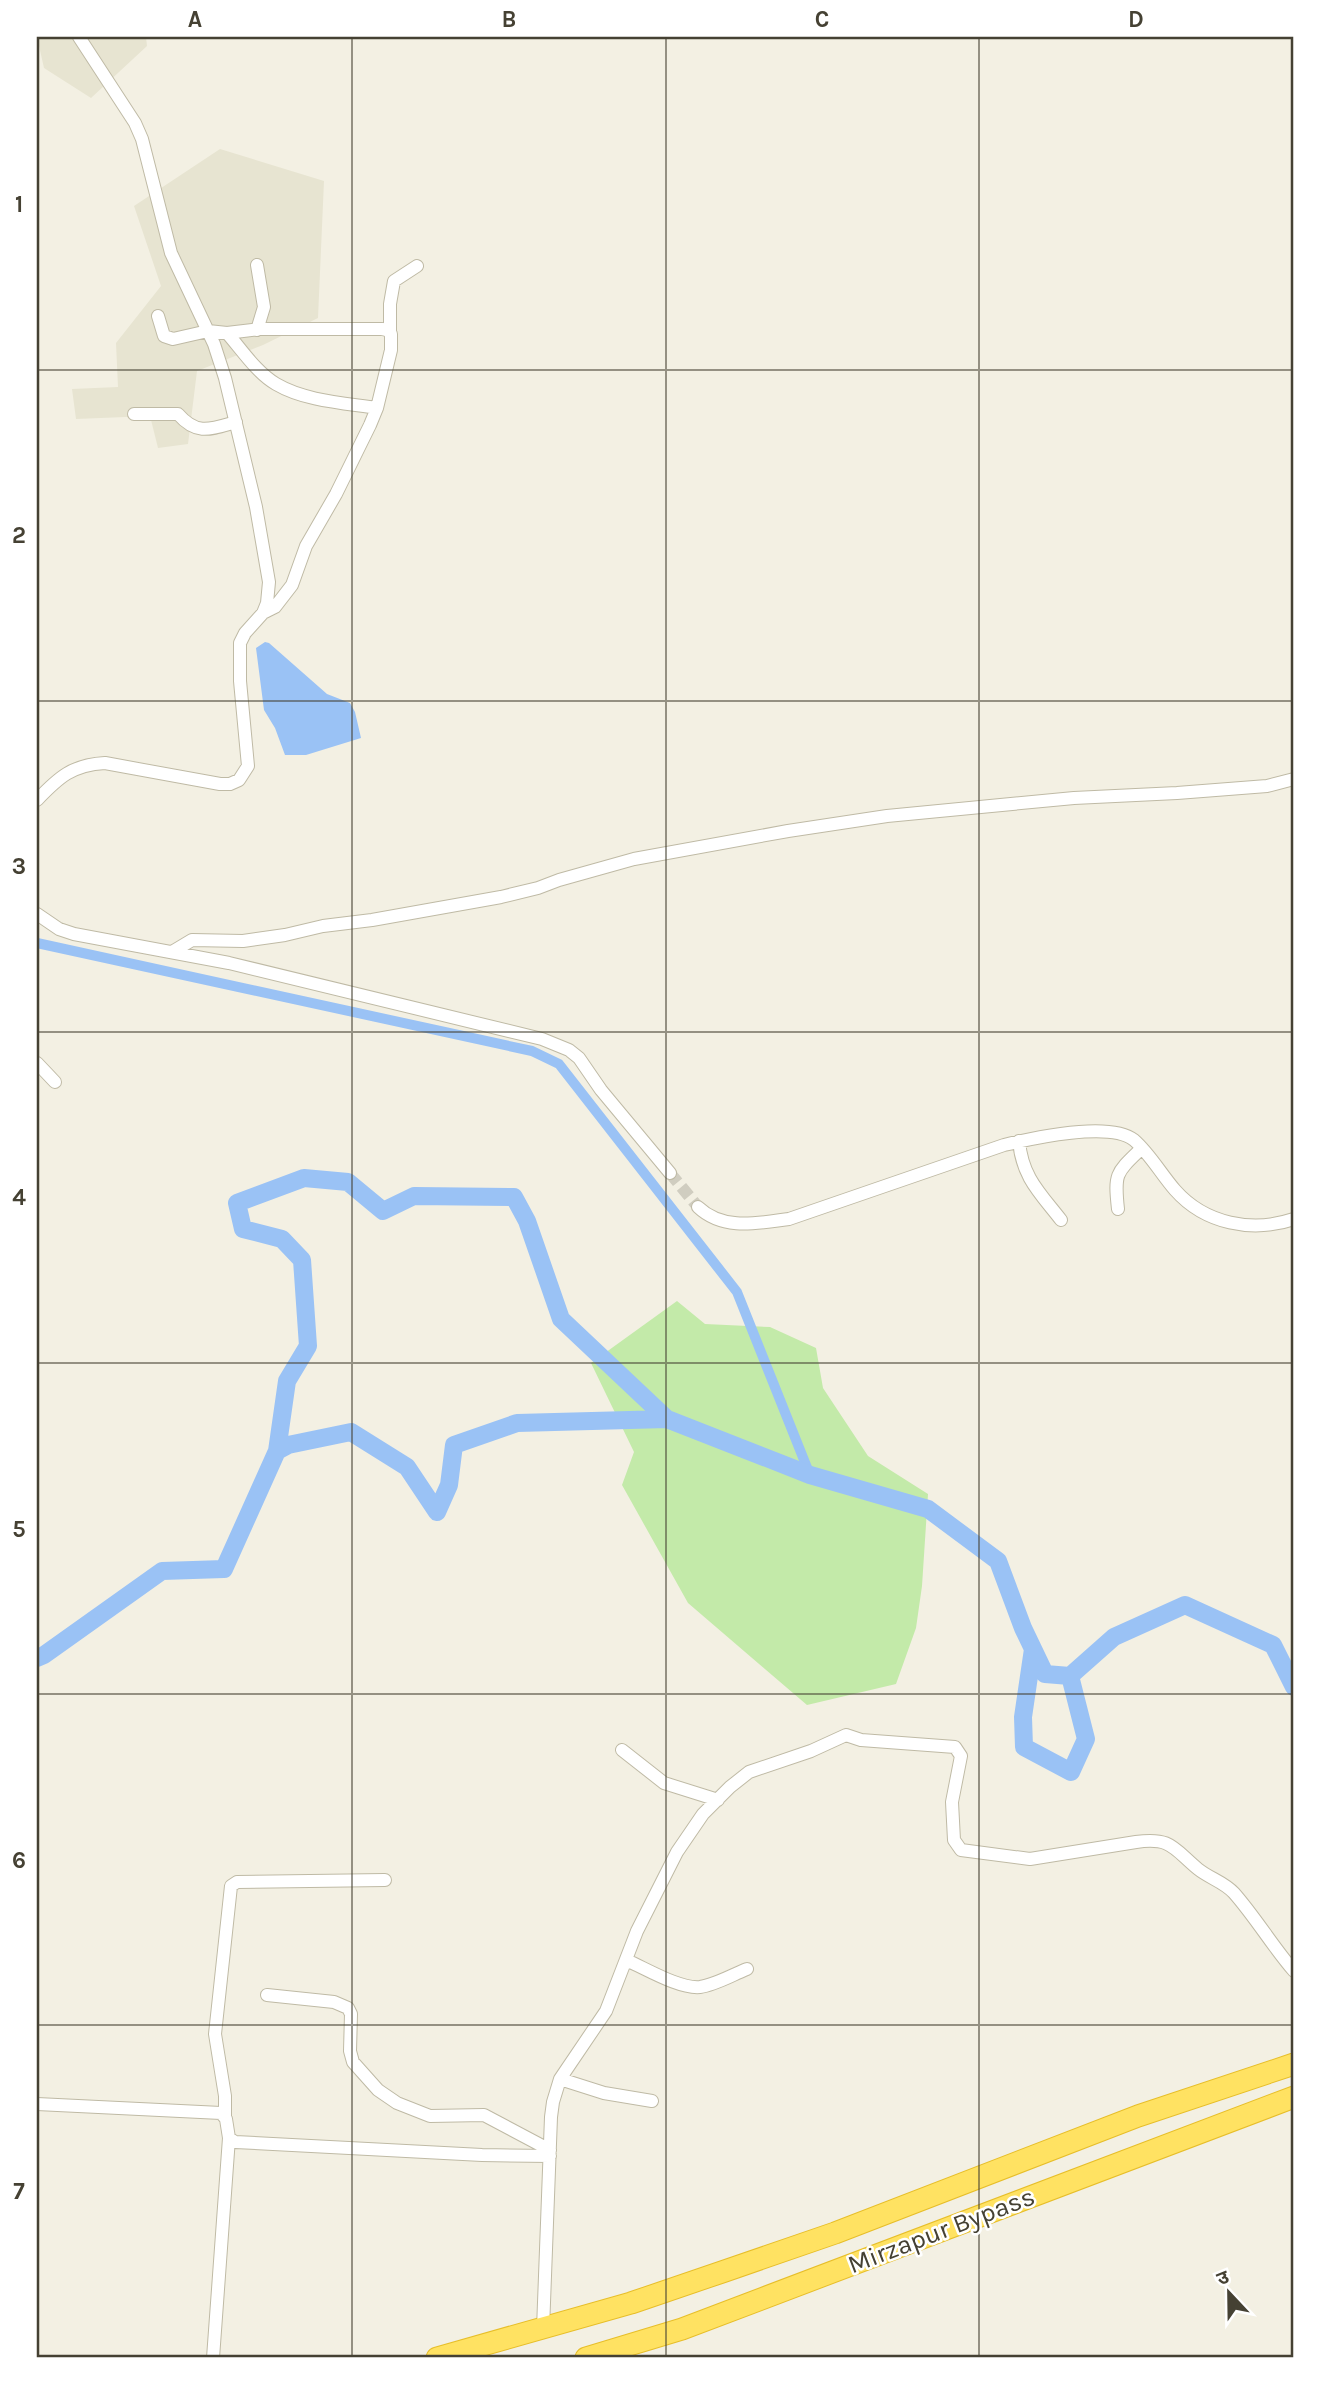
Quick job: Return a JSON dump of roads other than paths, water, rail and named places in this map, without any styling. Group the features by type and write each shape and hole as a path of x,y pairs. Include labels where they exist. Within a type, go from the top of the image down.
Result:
{"highway":[{"path":"437,2358 631,2303 835,2233 1138,2116 1294,2064"},
{"name":"Mirzapur Bypass","path":"586,2358 682,2329 1294,2096"}],"street":[{"path":"79,37 135,123 142,139 171,253 208,331 225,378 256,508 269,582 263,613"},
{"path":"257,265 264,307 257,330"},
{"path":"37,800 65,773 90,764 105,763 220,784 239,780 248,766 240,681 240,643 250,626 263,613 275,607 292,585 306,546 336,494 377,408 391,350 390,304 394,281 416,266"},
{"path":"158,316 162,332 173,339 208,331 382,329 390,332"},
{"path":"227,332 261,371 276,383 319,399 377,408"},
{"path":"134,414 178,414 190,426 200,429 236,422"},
{"path":"172,952 192,940 243,941 501,897 634,859 788,831 887,816 1060,799 1267,786 1294,779"},
{"path":"37,914 59,929 74,934 229,963 542,1039 569,1050 579,1058 670,1173"},
{"path":"37,1063 55,1082"},
{"path":"698,1207 707,1216 726,1223 753,1224 789,1219 1019,1141 1073,1133 1108,1132 1128,1135 1142,1148 1176,1191 1193,1207 1209,1216 1254,1226 1278,1224 1294,1219"},
{"path":"1019,1141 1023,1168 1061,1220"},
{"path":"1118,1209 1115,1184 1117,1175 1142,1148"},
{"path":"543,2329 553,2102 560,2079 606,2011 637,1931 677,1852 703,1814 749,1772 811,1751 846,1735 861,1740 955,1747 961,1756 953,1802 954,1840 961,1850 1030,1859 1151,1840 1165,1842 1234,1893 1294,1972"},
{"path":"622,1750 664,1783 718,1800"},
{"path":"213,2358 229,2138 215,2034 231,1886 237,1882 385,1880"},
{"path":"626,1960 694,1987 704,1986 747,1969"},
{"path":"267,1995 342,2004 351,2014 350,2051 353,2062 378,2090 397,2103 430,2116 484,2115 550,2153"},
{"path":"560,2079 604,2092 652,2101"},
{"path":"37,2104 221,2113 225,2116"},
{"path":"229,2138 235,2142 248,2143 482,2155 550,2153"}],"water":[{"path":"265,642 327,694 350,703 361,738 306,755 285,755 275,728 264,710 256,648"}],"waterway":[{"path":"37,943 532,1051 559,1064 737,1292 810,1475"},
{"path":"277,1451 287,1381 308,1346 302,1260 282,1239 243,1229 237,1203 304,1178 348,1182 383,1211 414,1196 514,1197 527,1221 561,1319 667,1419"},
{"path":"37,1658 162,1571 224,1569 277,1451 288,1445 351,1432 407,1467 437,1512 449,1485 454,1445 517,1423 667,1419 810,1475 928,1509 998,1561 1023,1628 1045,1674 1070,1676 1114,1637 1185,1605 1273,1645 1294,1687"},
{"path":"1033,1649 1023,1717 1024,1747 1071,1772 1086,1739 1070,1676"}],"tunnel":[{"path":"670,1173 698,1207"}]}
